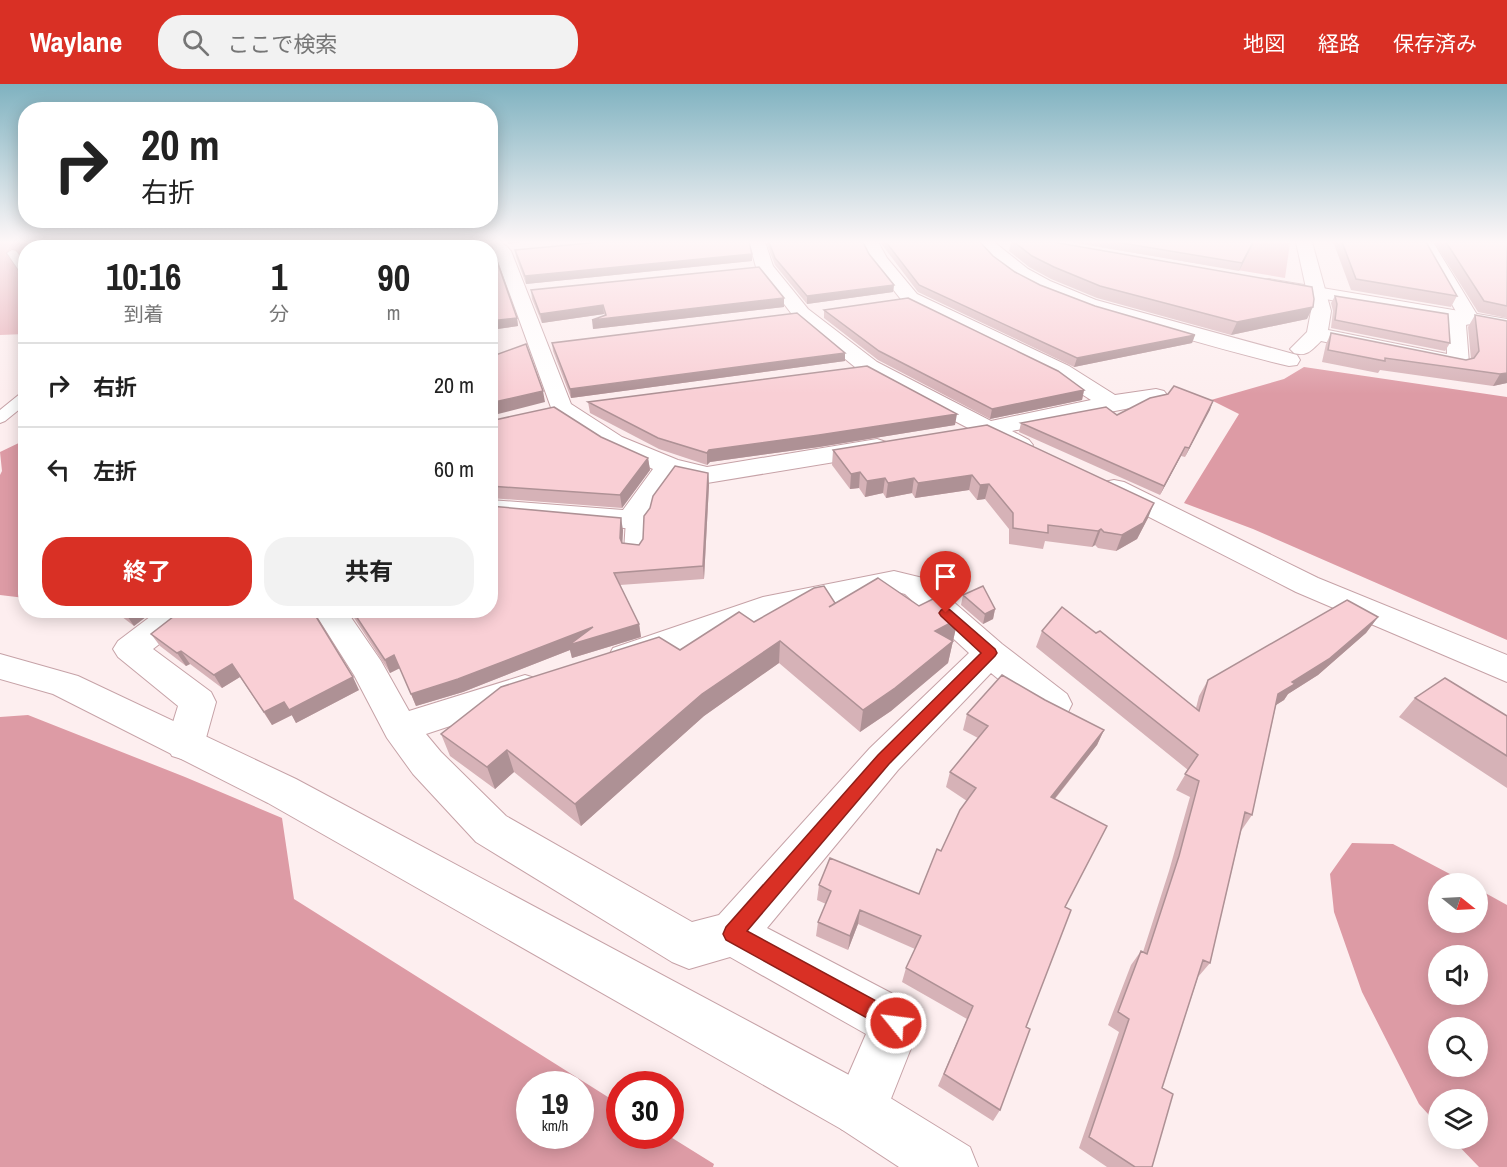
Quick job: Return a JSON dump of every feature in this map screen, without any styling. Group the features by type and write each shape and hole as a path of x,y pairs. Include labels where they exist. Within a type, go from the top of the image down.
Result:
{"street":[{"path":"526,293 548,343 551,411"},
{"path":"779,293 857,369 1041,454"},
{"path":"906,293 910,298 1061,370 1111,403"},
{"path":"1061,293 1113,312 1289,360"},
{"path":"1261,372 1289,360 1317,334 1321,311 1317,293"},
{"path":"1320,293 1507,325"},
{"path":"1456,293 1468,318"},
{"path":"888,301 910,298"},
{"path":"1317,334 1458,363 1455,321 1468,318"},
{"path":"952,435 1156,396"},
{"path":"551,411 596,404"},
{"path":"551,411 613,442 669,466 707,475 894,444"},
{"path":"498,509 635,520 638,507 669,466"},
{"path":"1095,479 1307,585 1507,669"},
{"path":"600,664 676,640 763,608 894,581 916,586 990,653 1054,704"},
{"path":"172,618 130,650 198,702 185,745"},
{"path":"334,618 369,670 400,728 427,763 491,829 688,946 733,934 884,759 990,653"},
{"path":"0,666 66,685 282,791 860,1110 925,1161"},
{"path":"400,728 557,678"},
{"path":"733,934 896,1023 860,1110"}],"lane":[{"path":"0,418 18,403"},
{"path":"633,551 635,520"}],"shaded area":[{"path":"0,293 18,293 18,334 0,335"},
{"path":"1304,367 1507,397 1507,640 1253,529 1184,503 1239,414 1211,400 1284,379"},
{"path":"18,443 18,597 0,595 0,475 2,471 0,452"},
{"path":"28,715 282,818 294,899 567,1071 516,1071 516,1149 594,1149 594,1088 606,1096 606,1149 684,1149 684,1145 714,1164 713,1167 0,1167 0,717"},
{"path":"1352,843 1393,844 1448,873 1428,873 1428,933 1488,933 1488,895 1507,905 1507,1167 1479,1167 1462,1149 1488,1149 1488,1089 1428,1089 1428,1114 1419,1104 1362,992 1334,912 1330,874"}],"building":[{"path":"498,293 508,293 517,318 498,320"},
{"path":"532,293 780,293 784,298 592,320 606,315 603,305 540,314"},
{"path":"804,293 834,293 807,296"},
{"path":"935,293 1060,293 1095,306 1195,335 1077,358"},
{"path":"1125,293 1313,293 1313,307 1237,322"},
{"path":"1436,293 1455,293 1457,296"},
{"path":"1479,293 1507,293 1507,306 1484,301"},
{"path":"1335,296 1448,314 1450,343 1335,320 1337,304"},
{"path":"908,298 1058,371 1084,390 992,409 879,351 824,310"},
{"path":"797,313 845,353 570,389 552,343"},
{"path":"1475,315 1507,321 1507,373 1500,374 1385,358 1385,361 1328,350 1331,333 1466,360 1474,358 1479,351"},
{"path":"526,344 543,391 498,401 498,354"},
{"path":"867,366 957,414 709,450 707,453 658,438 588,402"},
{"path":"1174,386 1213,401 1189,448 1185,447 1164,486 1021,423 1106,407 1117,415 1150,398 1168,394"},
{"path":"554,407 601,437 648,458 620,495 498,487 498,419"},
{"path":"987,425 1154,503 1143,523 1122,535 1104,532 1101,529 1098,531 1048,525 1048,533 1013,528 1013,513 989,484 980,485 972,475 918,483 914,478 888,483 885,478 867,481 860,472 851,474 833,450"},
{"path":"675,466 708,473 703,566 614,573 639,624 569,645 593,627 458,679 411,694 394,655 385,660 357,618 498,618 498,507 621,518 622,543 639,545 643,539 644,516 650,508 653,496"},
{"path":"878,578 919,606 935,598 958,619 935,631 953,641 895,688 863,710 780,641 702,694 575,804 507,750 487,767 441,734 501,687 659,637 680,650 739,612 754,622 814,588 824,586 835,603 829,607"},
{"path":"983,586 995,609 985,614 963,595"},
{"path":"1347,600 1378,617 1329,659 1292,682 1295,684 1278,694 1252,815 1245,812 1210,963 1203,960 1162,1088 1173,1094 1152,1167 1135,1167 1089,1137 1129,1019 1118,1012 1141,951 1147,954 1179,856 1199,781 1185,774 1198,755 1042,631 1062,607 1096,633 1100,631 1199,711 1208,680"},
{"path":"172,618 317,618 353,677 289,710 284,702 264,712 232,664 214,675 181,651 177,653 151,634"},
{"path":"1002,675 1104,730 1051,797 1107,826 1065,907 1071,910 1026,1027 1030,1029 1000,1110 944,1074 973,1006 906,968 921,936 860,910 850,936 818,922 831,891 819,885 830,858 919,894 937,849 941,851 960,810 976,788 950,772 988,726 967,714"},
{"path":"1445,678 1507,716 1507,756 1415,698"}],"route":[{"path":"896,1023 733,934 884,759 990,653 946,613"}]}
